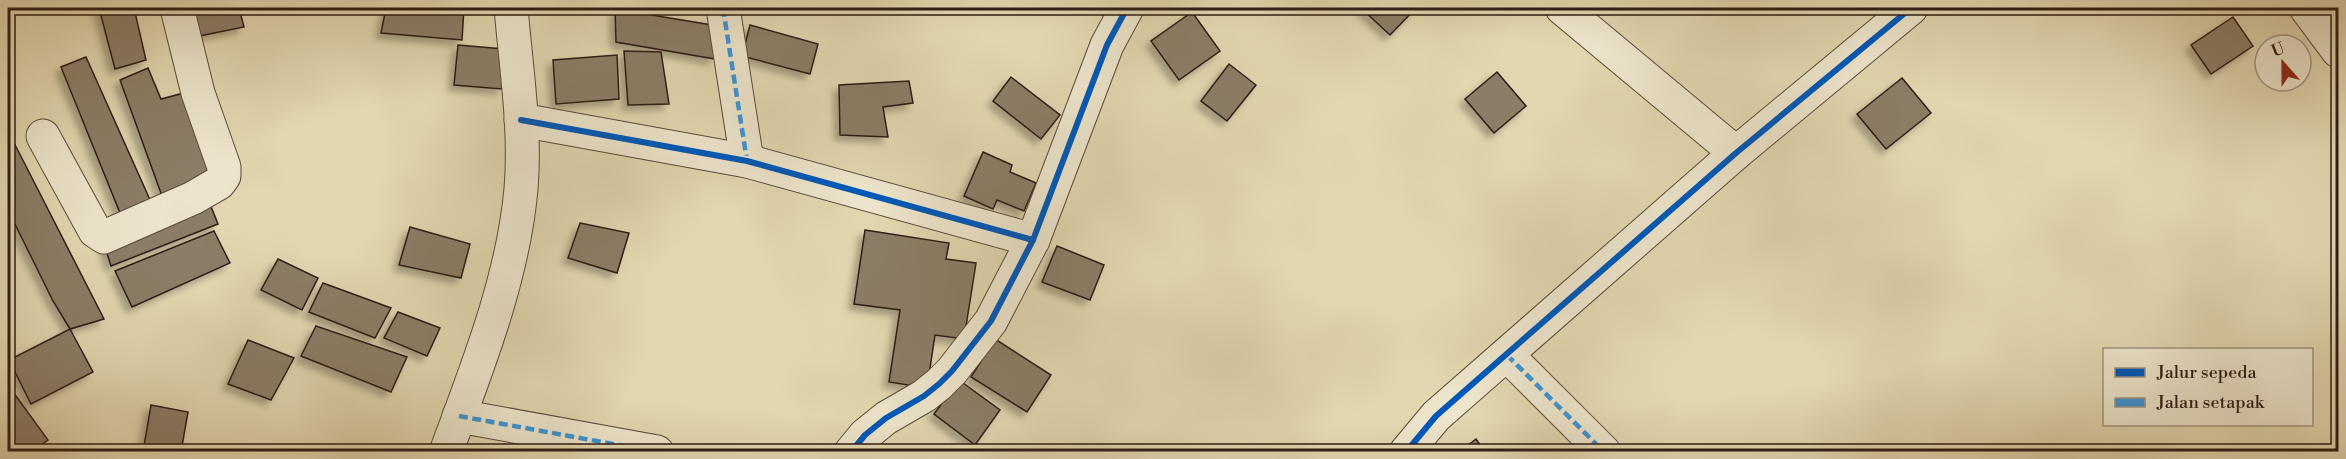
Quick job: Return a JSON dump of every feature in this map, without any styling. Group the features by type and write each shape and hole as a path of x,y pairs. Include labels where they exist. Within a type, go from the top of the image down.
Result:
{"street":[{"path":"43,136 95,231 104,237 193,198 219,183 224,176 224,167 198,93 177,8"},
{"path":"446,452 507,274 521,189 520,120 511,8"},
{"path":"723,8 747,161"},
{"path":"851,452 865,435 886,418 924,396 952,371 991,321 1033,240 1107,45 1126,8"},
{"path":"1563,8 1736,153"},
{"path":"1406,452 1436,416 1736,153 1911,8"},
{"path":"2306,8 2338,51"},
{"path":"520,120 747,161 1033,240"},
{"path":"1507,355 1604,452"},
{"path":"459,416 657,452"}],"building":[{"path":"99,8 134,8 146,60 115,69"},
{"path":"194,8 239,8 244,27 199,36"},
{"path":"386,8 464,8 462,40 381,33"},
{"path":"1361,8 1416,8 1390,35"},
{"path":"615,9 712,25 715,59 616,42"},
{"path":"1192,12 1220,51 1179,80 1151,41"},
{"path":"2233,17 2253,46 2211,74 2191,45"},
{"path":"750,25 818,44 810,74 742,56"},
{"path":"458,45 504,49 502,89 454,85"},
{"path":"624,51 661,52 669,104 628,105"},
{"path":"617,55 619,99 556,104 553,60"},
{"path":"86,57 151,202 120,213 61,67"},
{"path":"1229,64 1256,85 1227,121 1201,101"},
{"path":"148,68 161,99 184,93 218,174 162,196 120,80"},
{"path":"1497,72 1526,106 1494,133 1465,99"},
{"path":"1011,77 1060,115 1041,139 993,101"},
{"path":"1902,78 1931,113 1886,149 1857,114"},
{"path":"909,81 913,103 883,107 888,137 840,135 839,85"},
{"path":"8,131 104,319 70,329 53,301 8,210"},
{"path":"983,152 1012,165 1010,172 1036,183 1024,211 997,200 993,209 964,196"},
{"path":"208,199 218,224 111,266 104,244"},
{"path":"580,223 629,233 617,273 568,258"},
{"path":"410,227 470,244 461,278 399,265"},
{"path":"865,230 949,243 946,259 976,263 964,339 935,335 927,388 889,382 900,310 854,304"},
{"path":"214,231 230,263 132,307 115,271"},
{"path":"1057,246 1104,265 1090,300 1042,282"},
{"path":"278,259 318,278 302,310 261,290"},
{"path":"323,283 391,308 375,338 309,312"},
{"path":"398,312 440,328 427,356 384,338"},
{"path":"316,326 407,357 391,392 301,356"},
{"path":"70,329 93,372 31,404 9,360"},
{"path":"995,339 1051,375 1027,412 971,377"},
{"path":"248,340 294,358 271,400 228,384"},
{"path":"959,380 1000,410 975,445 934,414"},
{"path":"8,385 48,440 31,452 8,452"},
{"path":"151,405 188,412 181,452 143,452"},
{"path":"1476,439 1485,452 1459,452"}],"marked path":[{"path":"723,8 747,161"},
{"path":"1507,355 1604,452"},
{"path":"459,416 657,452"}],"cycle path":[{"path":"851,452 865,435 886,418 924,396 939,384 991,321 1033,240 1107,45 1127,8"},
{"path":"1406,452 1436,416 1736,153 1911,8"},
{"path":"521,120 747,161 1033,240"}]}
